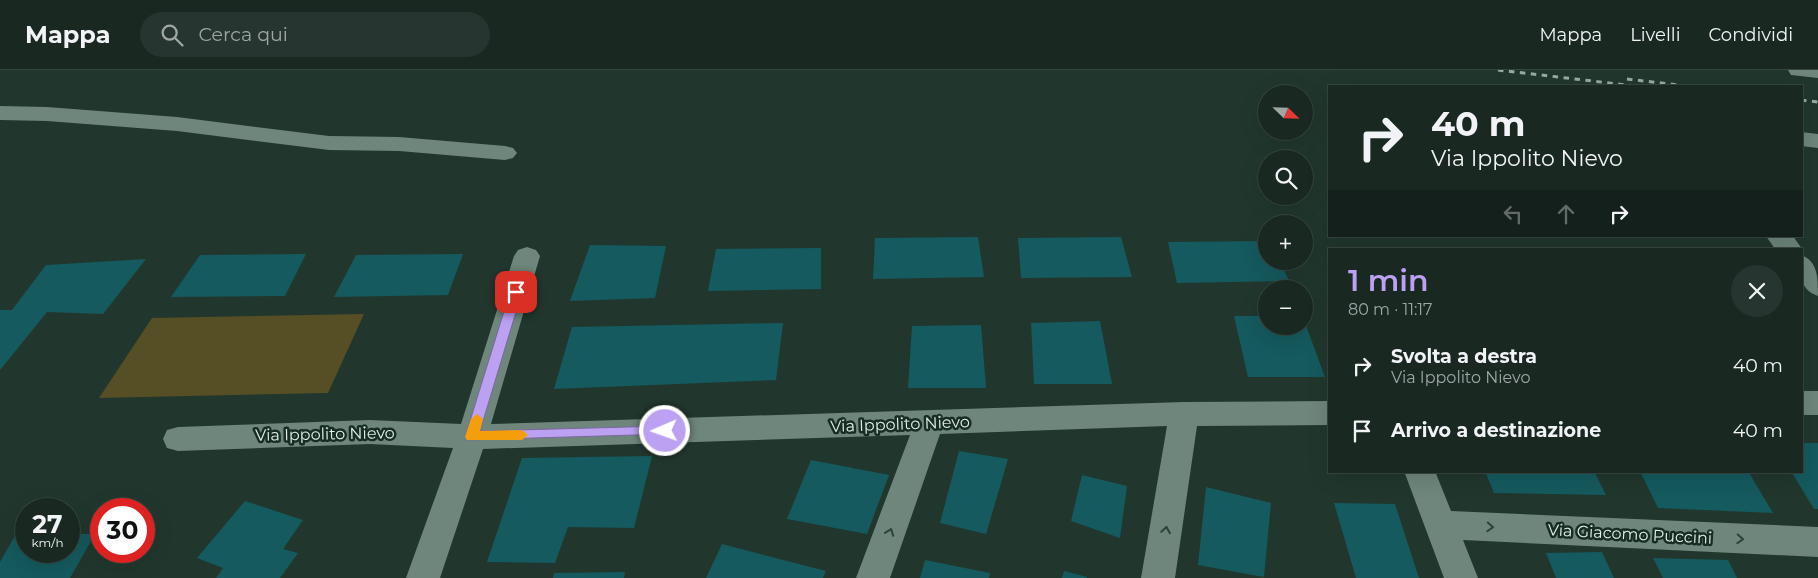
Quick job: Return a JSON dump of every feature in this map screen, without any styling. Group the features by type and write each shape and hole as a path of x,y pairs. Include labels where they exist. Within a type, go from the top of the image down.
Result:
{"street":[{"path":"1799,70 1818,72"},
{"path":"0,113 48,114 177,124 330,143 399,144 505,153"},
{"path":"1803,139 1818,141"},
{"path":"1780,237 1788,248"},
{"path":"422,578 472,437 527,256"},
{"path":"1803,267 1818,286"},
{"path":"1803,403 1818,403"},
{"name":"Via Ippolito Nievo","path":"178,439 370,432 472,437 929,424 1184,414 1328,413"},
{"path":"1158,578 1184,414"},
{"path":"873,578 929,424"},
{"path":"1420,473 1442,525 1461,578"},
{"name":"Via Giacomo Puccini","path":"1442,525 1818,542"}],"shaded area":[{"path":"364,314 328,393 99,398 152,318"}],"building":[{"path":"978,237 984,277 873,279 875,238"},
{"path":"1121,237 1132,277 1021,278 1018,238"},
{"path":"1258,241 1258,270 1284,270 1289,280 1177,283 1168,242"},
{"path":"590,245 666,246 655,298 570,301"},
{"path":"821,248 821,289 708,291 716,249"},
{"path":"306,254 285,296 171,297 200,255"},
{"path":"463,254 448,295 334,297 356,255"},
{"path":"146,259 103,314 47,312 0,370 0,310 12,310 46,265"},
{"path":"1234,316 1258,316 1258,335 1310,335 1325,377 1248,377"},
{"path":"1100,321 1112,384 1034,384 1031,323"},
{"path":"783,323 776,380 554,389 572,327"},
{"path":"981,325 986,388 908,388 912,326"},
{"path":"1803,443 1818,443 1818,509 1814,509 1792,473 1803,473"},
{"path":"959,451 1008,459 986,534 940,523"},
{"path":"652,456 634,528 568,527 555,563 487,562 522,458"},
{"path":"811,460 889,475 867,534 787,519"},
{"path":"1486,473 1595,473 1606,495 1494,493"},
{"path":"1641,473 1749,473 1773,513 1658,508"},
{"path":"1082,475 1127,486 1120,538 1071,521"},
{"path":"1206,487 1271,503 1264,577 1198,565"},
{"path":"245,501 303,520 283,549 298,553 280,578 216,578 223,568 197,558"},
{"path":"1334,503 1395,504 1419,578 1356,578"},
{"path":"80,534 90,534 90,543 80,560"},
{"path":"15,536 15,563 79,563 70,578 0,578 0,562"},
{"path":"722,544 826,571 823,578 706,578"},
{"path":"1602,552 1614,578 1556,578 1546,553"},
{"path":"1653,558 1728,560 1737,578 1663,578"},
{"path":"925,560 990,573 989,578 920,578"},
{"path":"1064,571 1087,577 1087,578 1062,578"},
{"path":"625,572 624,578 553,578 554,573"}],"railway":[{"path":"1498,70 1626,85"},
{"path":"1627,79 1678,85"},
{"path":"1803,100 1818,102"}],"slow traffic":[{"path":"477,419 472,437 522,435"}],"route":[{"path":"516,292 472,437 665,431"}]}
